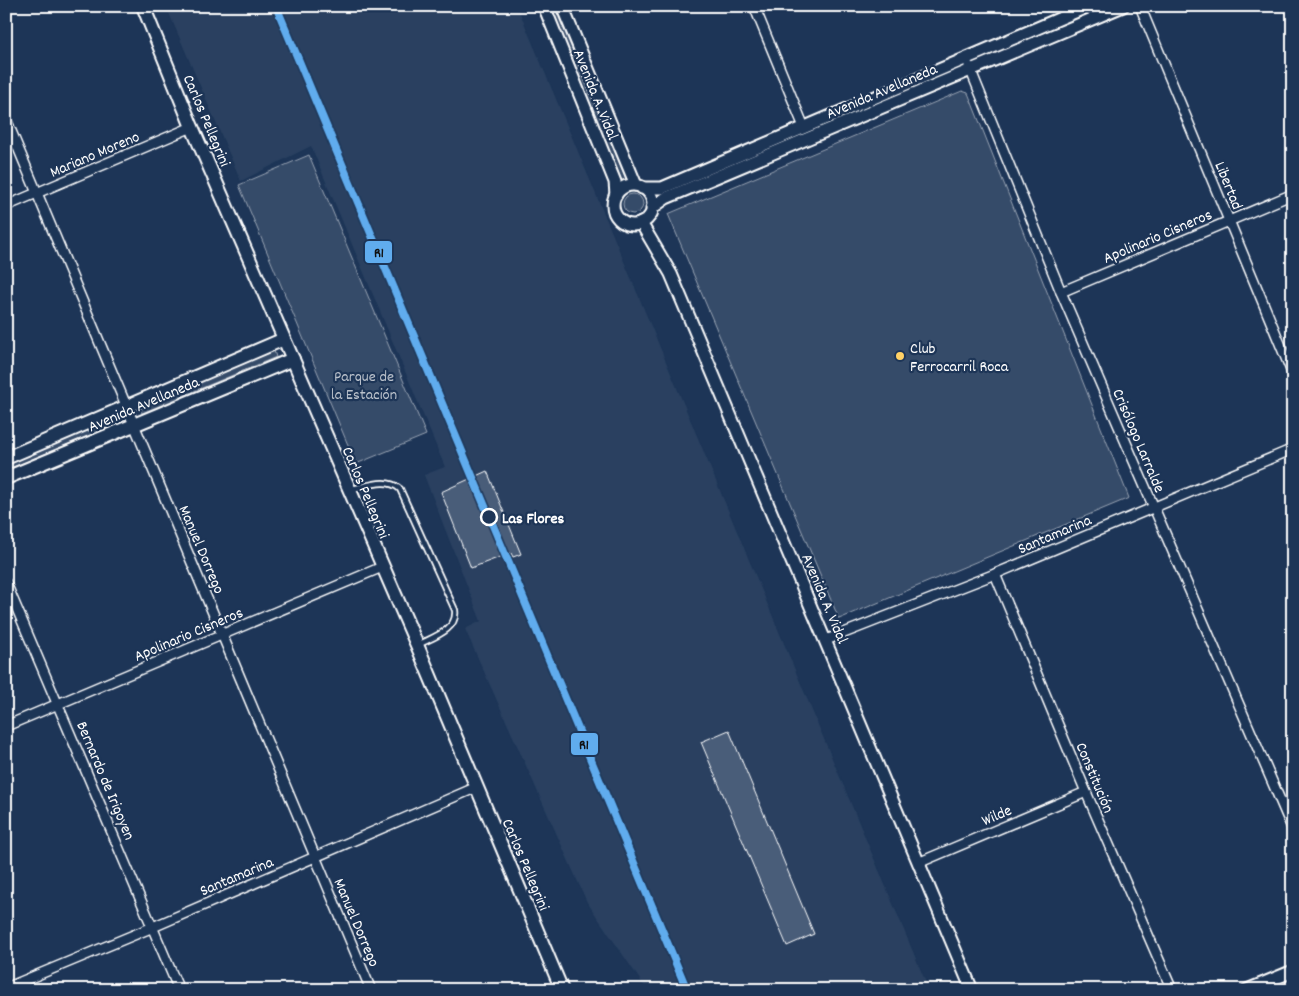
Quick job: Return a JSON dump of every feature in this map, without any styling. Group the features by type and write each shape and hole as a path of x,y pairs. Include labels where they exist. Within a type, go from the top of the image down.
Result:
{"main road":[{"name":"Carlos Pellegrini","path":"143,6 192,128 477,787 562,990"},
{"name":"Avenida Avellaneda","path":"6,458 284,339"},
{"name":"Avenida Avellaneda","path":"6,478 293,359"}],"street":[{"name":"Avenida A. Vidal","path":"544,6 615,182 616,195"},
{"name":"Avenida A. Vidal","path":"562,6 639,186"},
{"path":"754,6 806,133"},
{"name":"Avenida Avellaneda","path":"652,208 666,198 966,59 1090,6"},
{"name":"Avenida Avellaneda","path":"639,186 654,189 662,188 971,70 1123,6"},
{"name":"Libertad","path":"1140,6 1293,375"},
{"name":"Crisólogo Larralde","path":"966,59 1061,292 1152,507 1246,718 1265,768 1293,830"},
{"name":"Manuel Dorrego","path":"6,120 371,990"},
{"name":"Mariano Moreno","path":"6,206 192,128"},
{"path":"639,186 650,196 652,208 646,219 641,223 629,224 618,218 613,207 616,195 624,187 639,186"},
{"name":"Apolinario Cisneros","path":"1061,292 1293,194"},
{"name":"Avenida A. Vidal","path":"641,223 671,274 972,990"},
{"name":"Santamarina","path":"826,640 995,574 1293,449"},
{"name":"Apolinario Cisneros","path":"6,726 382,567"},
{"name":"Constitución","path":"995,574 1086,792 1172,990"},
{"name":"Bernardo de Irigoyen","path":"6,583 179,990"},
{"name":"Santamarina","path":"6,988 153,927 477,787"},
{"name":"Wilde","path":"918,864 1086,792"},
{"path":"1247,990 1293,971"}],"lane":[{"path":"349,490 386,482 395,484 400,489 455,610 456,616 453,624 448,629 416,646"}],"shaded area":[{"path":"166,6 517,6 929,990 647,990 587,902 465,629 481,621 424,475 445,467 311,146 241,181"}],"green space":[{"path":"549,6 554,6 626,179 622,181"},
{"path":"1097,6 1113,6 989,58 987,52"},
{"name":"Club Ferrocarril Roca","path":"962,91 968,93 1129,498 839,619 668,214"},
{"name":"Parque de la Estación","path":"309,155 426,435 356,464 239,185"},
{"path":"633,194 640,197 643,204 640,211 633,214 626,211 623,204 626,197"},
{"path":"274,351 276,357 142,413 139,407"},
{"path":"112,419 115,425 6,470 6,463"}],"building":[{"path":"487,471 521,554 513,557 511,553 471,568 441,492"},
{"path":"729,730 814,934 787,946 701,742"}],"transit line":[{"name":"R1","path":"276,6 687,990"}],"place":[{"name":"Club Ferrocarril Roca","path":"900,356"},
{"name":"Las Flores","path":"489,517"}]}
